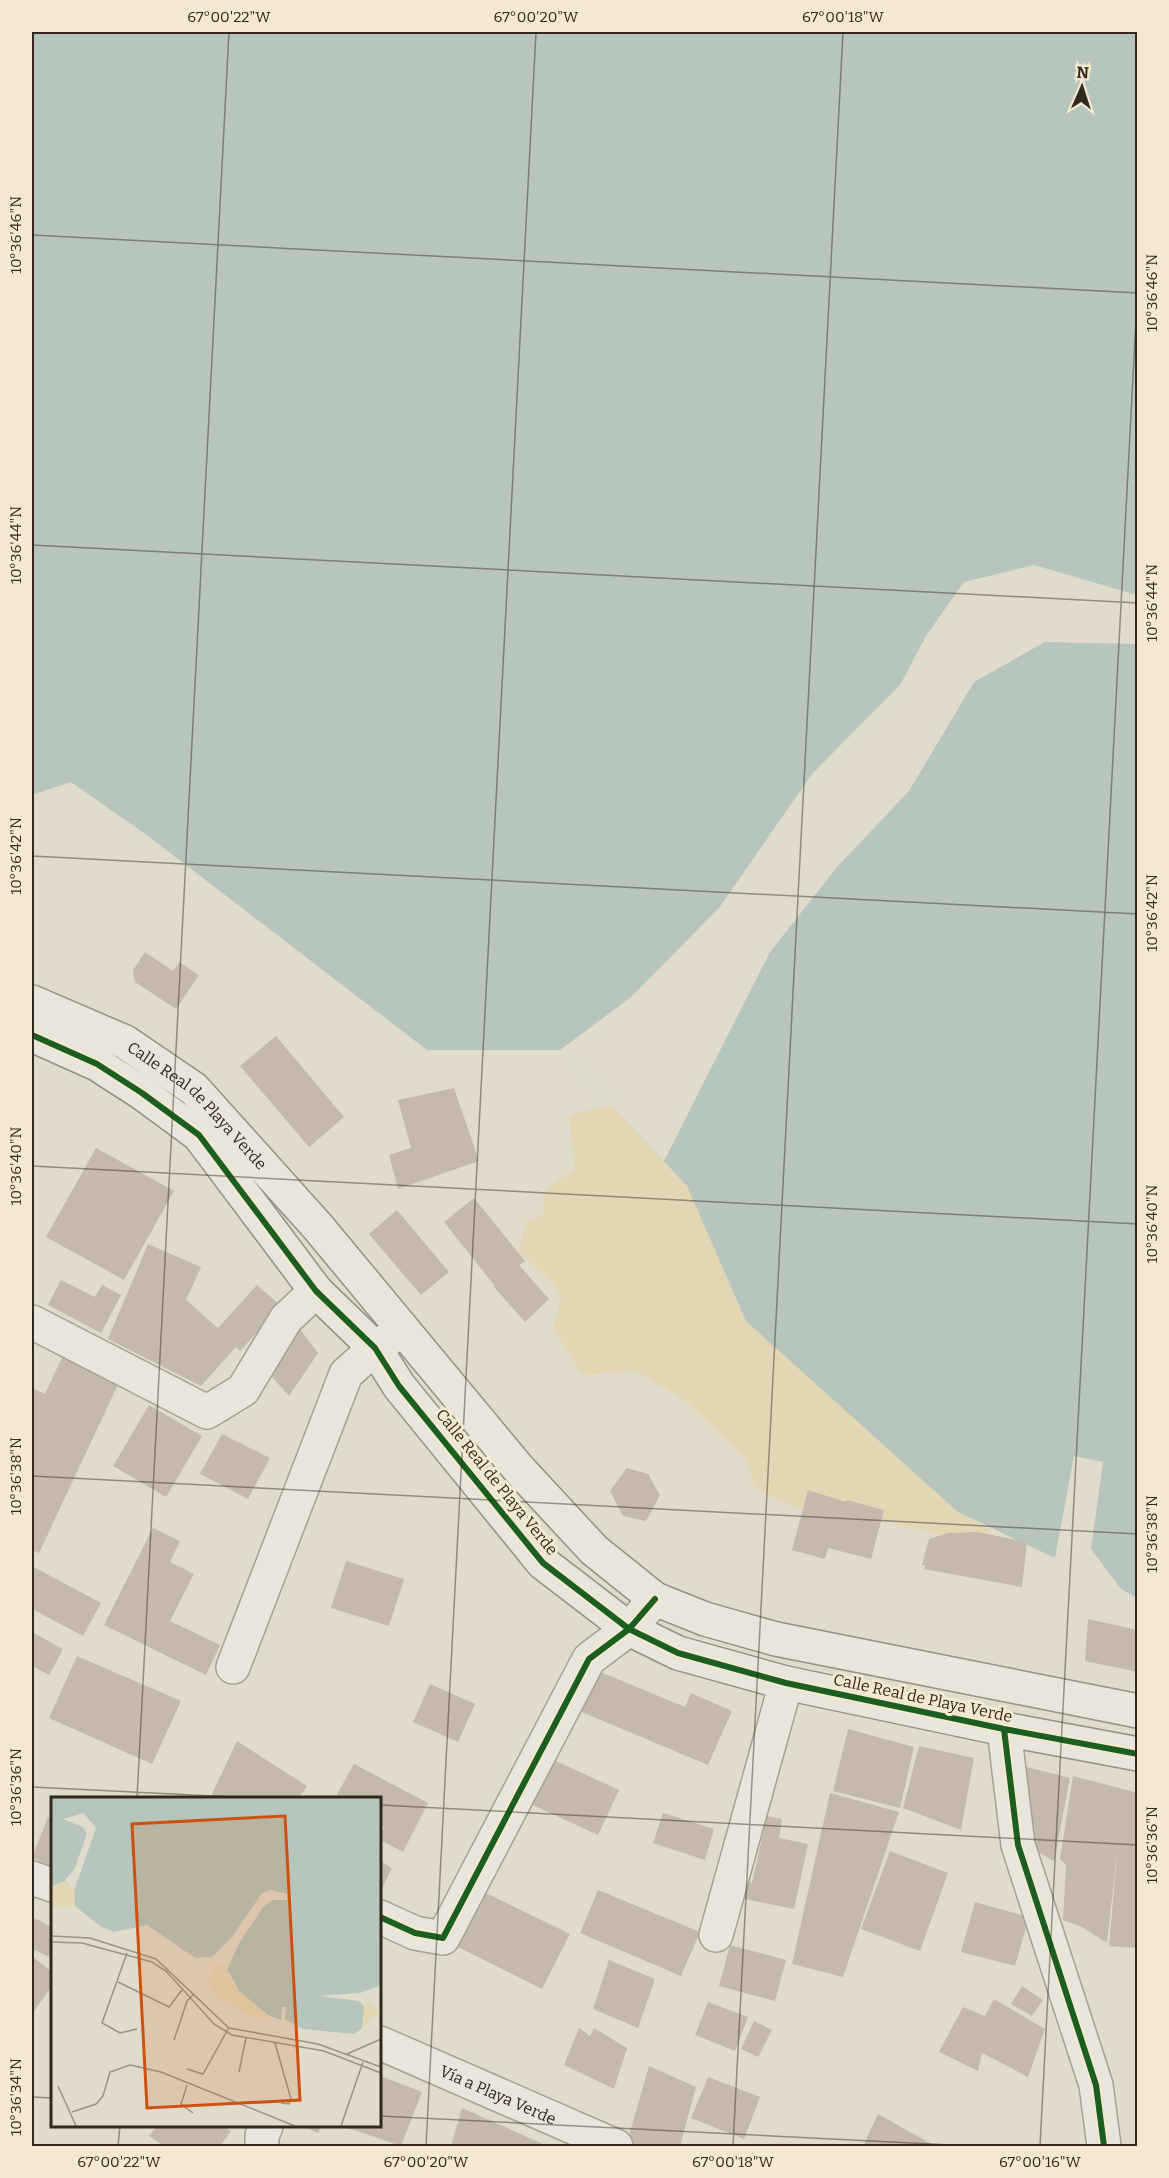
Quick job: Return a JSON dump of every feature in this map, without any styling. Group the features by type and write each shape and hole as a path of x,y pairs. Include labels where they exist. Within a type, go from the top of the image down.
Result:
{"street":[{"name":"Calle Real de Playa Verde","path":"32,1002 126,1042 194,1089 318,1227 518,1468 594,1550 655,1599 705,1619 776,1639 1137,1711"},
{"name":"Calle Real de Playa Verde","path":"32,1035 97,1064 142,1093 199,1135 316,1291 375,1348 399,1386 435,1427 543,1563 629,1629 678,1653 786,1683 1004,1729 1137,1754"},
{"path":"32,1322 207,1412 243,1390 286,1318 316,1291"},
{"path":"233,1667 346,1374 375,1348 403,1330"},
{"path":"381,1917 416,1933 443,1938 589,1659 629,1629 655,1599"},
{"path":"716,1935 786,1683"},
{"path":"1004,1729 1018,1845 1096,2085 1104,2146"},
{"path":"32,1878 51,1886"},
{"name":"Vía a Playa Verde","path":"381,2043 616,2146"},
{"path":"262,2146 262,2136 266,2127"}],"sand":[{"path":"611,1105 687,1186 746,1321 958,1512 990,1529 983,1546 808,1501 806,1512 757,1490 743,1455 684,1400 635,1371 582,1375 553,1328 561,1297 553,1284 518,1251 527,1221 544,1215 544,1191 574,1169 569,1115"}],"shaded area":[{"path":"32,32 1137,32 1137,1598 1121,1589 1091,1549 1103,1462 1074,1456 1055,1558 958,1512 746,1321 687,1186 560,1050 427,1050 148,836 71,782 32,795"}],"pier":[{"path":"1034,565 1137,595 1137,644 1045,642 974,682 909,791 837,867 770,952 664,1161 560,1050 631,997 719,908 812,774 900,685 926,636 964,582"}],"building":[{"path":"145,952 173,971 179,962 199,975 176,1009 135,982 133,970"},
{"path":"276,1036 344,1117 309,1147 240,1066"},
{"path":"454,1088 479,1161 398,1189 389,1155 411,1148 398,1100"},
{"path":"96,1148 174,1191 124,1280 46,1237"},
{"path":"474,1198 525,1261 519,1265 549,1299 525,1322 494,1287 444,1222"},
{"path":"397,1210 449,1272 421,1295 369,1234"},
{"path":"148,1244 201,1267 186,1300 218,1328 257,1285 281,1306 240,1351 236,1347 201,1386 108,1339"},
{"path":"61,1280 95,1297 102,1285 121,1295 101,1333 48,1305"},
{"path":"294,1321 318,1353 289,1396 265,1369"},
{"path":"66,1349 122,1376 39,1553 32,1550 32,1388 45,1394"},
{"path":"149,1405 202,1436 166,1497 113,1466"},
{"path":"222,1434 270,1458 248,1499 200,1474"},
{"path":"627,1468 648,1474 660,1495 646,1521 623,1516 610,1491"},
{"path":"808,1490 846,1502 847,1500 884,1510 871,1559 828,1548 825,1559 792,1550"},
{"path":"153,1528 180,1541 170,1562 194,1574 170,1621 220,1645 206,1675 104,1625"},
{"path":"977,1532 1027,1542 1022,1587 924,1569 925,1565 922,1565 929,1539 948,1533"},
{"path":"346,1561 404,1579 389,1626 331,1608"},
{"path":"32,1566 101,1603 83,1636 32,1609"},
{"path":"1088,1619 1138,1630 1138,1672 1085,1661"},
{"path":"32,1632 63,1649 49,1675 32,1666"},
{"path":"77,1656 181,1701 152,1764 49,1718"},
{"path":"598,1671 685,1707 691,1693 732,1711 708,1765 572,1708"},
{"path":"430,1684 475,1704 458,1742 413,1722"},
{"path":"848,1729 914,1747 900,1808 833,1791"},
{"path":"237,1741 307,1786 300,1797 215,1797 212,1794"},
{"path":"919,1746 974,1758 961,1830 903,1808"},
{"path":"547,1757 619,1790 598,1835 526,1802"},
{"path":"354,1764 428,1803 403,1852 381,1841 384,1827 381,1825 381,1797 336,1797"},
{"path":"1027,1767 1070,1778 1054,1861 1024,1845"},
{"path":"1073,1776 1138,1793 1138,1948 1109,1946 1118,1844 1107,1943 1082,1927 1063,1920 1066,1865 1060,1859"},
{"path":"830,1793 899,1812 843,1977 792,1964"},
{"path":"663,1813 714,1829 705,1860 653,1843"},
{"path":"767,1816 782,1819 779,1838 808,1844 794,1909 745,1899 748,1882 752,1883"},
{"path":"48,1817 51,1818 51,1866 32,1858"},
{"path":"890,1851 948,1873 920,1951 861,1929"},
{"path":"381,1862 392,1868 381,1891"},
{"path":"480,1890 570,1934 542,1989 452,1944"},
{"path":"598,1890 700,1932 681,1976 580,1933"},
{"path":"975,1902 1029,1917 1015,1966 961,1952"},
{"path":"32,1917 51,1926 51,1958 32,1949"},
{"path":"730,1945 786,1960 775,2001 719,1986"},
{"path":"32,1956 51,1971 51,1987 32,2014"},
{"path":"609,1960 655,1979 638,2028 593,2009"},
{"path":"1022,1986 1043,2000 1032,2016 1011,2004"},
{"path":"994,1999 1045,2029 1028,2077 982,2053 978,2071 939,2052 963,2007 985,2016"},
{"path":"708,2002 748,2017 735,2051 695,2035"},
{"path":"754,2021 772,2030 758,2057 741,2049"},
{"path":"579,2028 590,2036 594,2028 627,2048 614,2089 564,2065"},
{"path":"649,2066 696,2087 680,2146 626,2146"},
{"path":"381,2076 422,2092 401,2146 345,2127 381,2127"},
{"path":"708,2077 760,2097 744,2139 691,2118"},
{"path":"462,2108 543,2144 542,2146 451,2146"},
{"path":"878,2114 935,2146 863,2146"},
{"path":"156,2127 225,2127 231,2131 220,2146 164,2146 149,2136"},
{"path":"304,2127 321,2127 318,2133"}],"cycle path":[{"path":"32,1035 97,1064 142,1093 199,1135 316,1291 375,1348 399,1386 543,1563 629,1629 678,1653 786,1683 1004,1729 1138,1754"},
{"path":"381,1917 415,1933 443,1938 589,1659 629,1629 655,1599"},
{"path":"1004,1729 1018,1845 1096,2085 1104,2146"}]}
